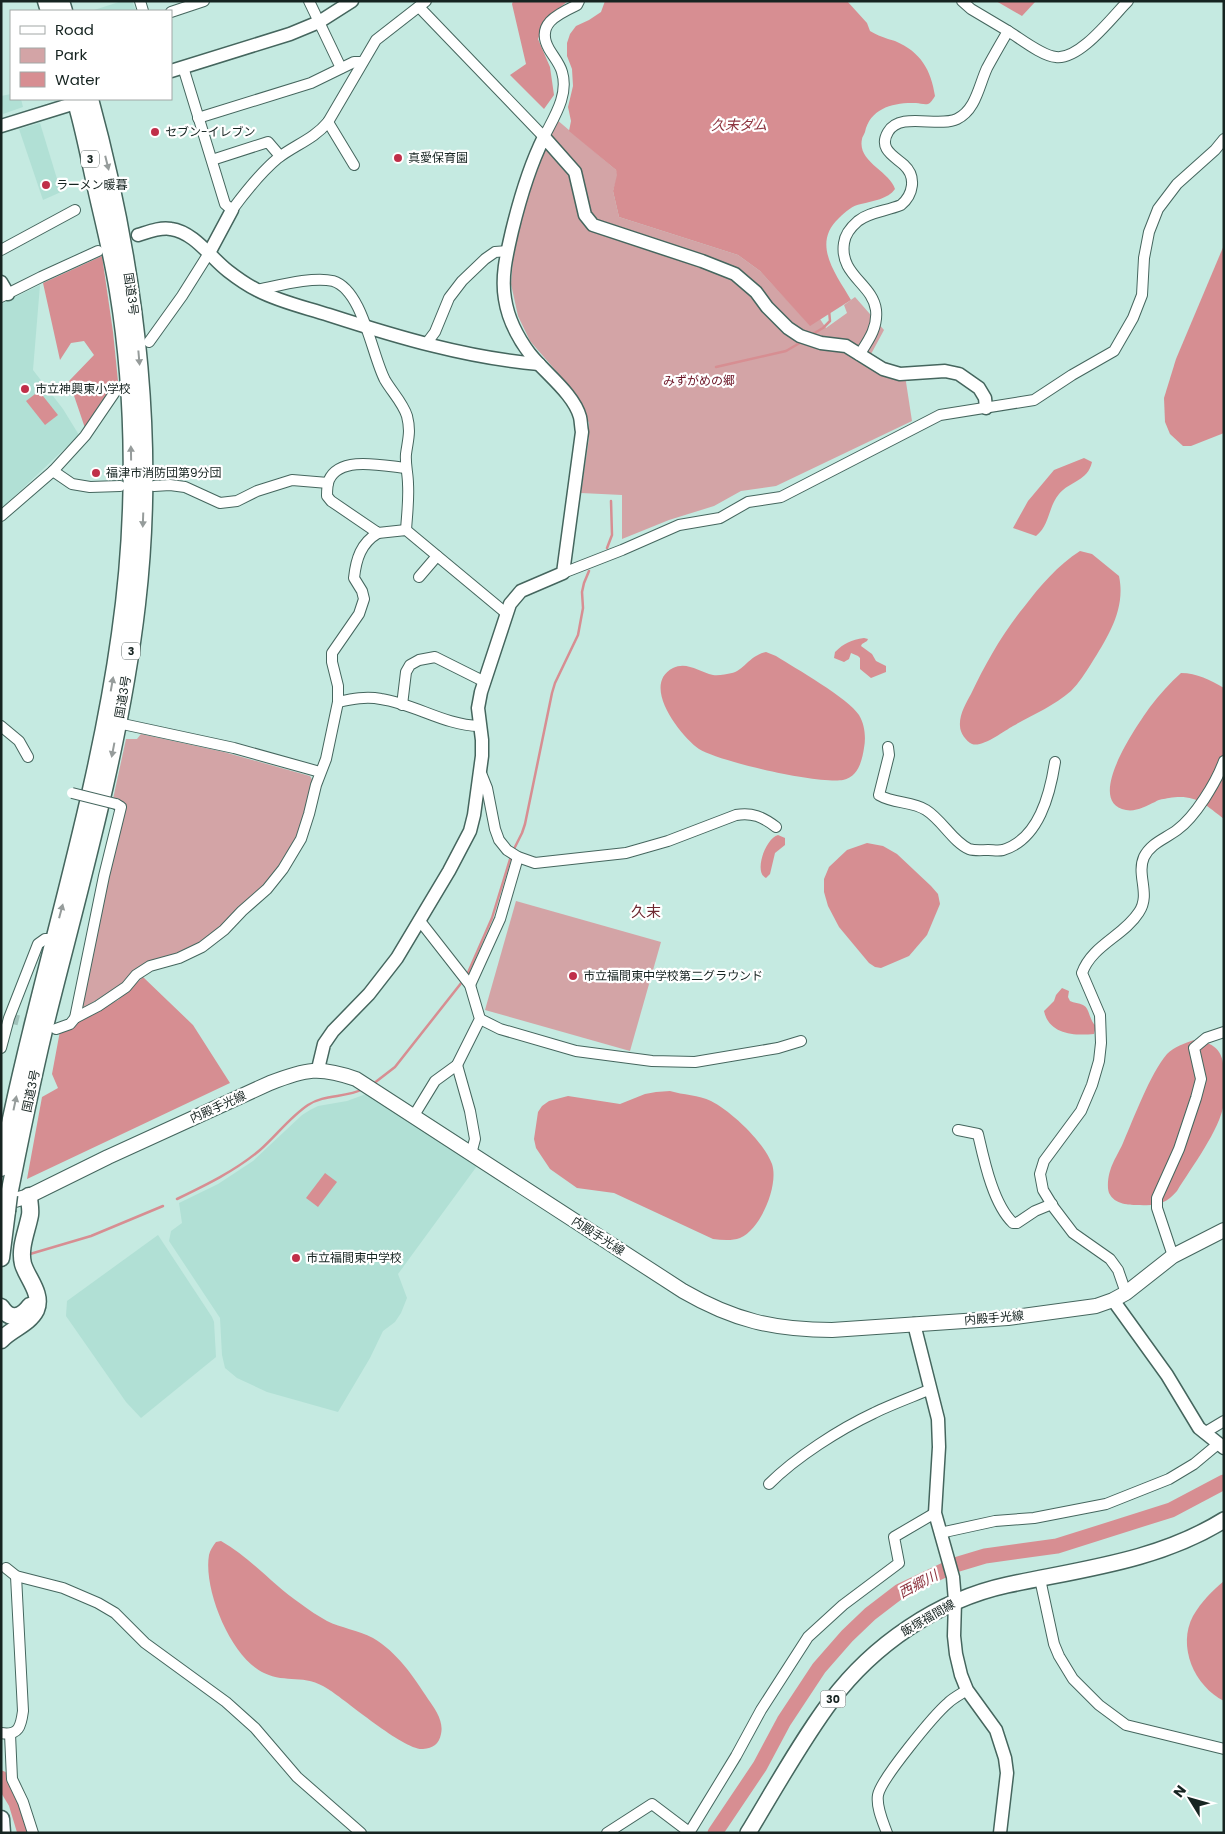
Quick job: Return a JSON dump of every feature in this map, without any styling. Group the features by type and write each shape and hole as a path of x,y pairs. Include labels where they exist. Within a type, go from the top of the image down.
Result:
{"highway":[{"name":"国道3号","path":"1,1258 6,1203 32,1081 103,796 118,723 130,658 140,570 144,477 142,391 136,327 123,237 108,167 82,100"},
{"name":"国道3号","path":"1,1168 18,1085 96,769 120,633 126,576 131,479 125,339 118,289 82,100"},
{"path":"1,1340 28,1319 35,1311 37,1305 33,1283 28,1278 22,1262 21,1252 30,1213 29,1196"},
{"path":"1,1307 5,1313 11,1316 16,1317 25,1314 31,1300 26,1285 28,1278"},
{"path":"1,1819 2,1833"}],"main road":[{"name":"内殿手光線","path":"6,1203 29,1196 108,1157 270,1083 290,1075 318,1070 339,1073 356,1079 683,1291 722,1311 756,1323 811,1330 832,1330 1008,1318 1096,1306 1126,1293 1173,1256 1224,1230"},
{"name":"飯塚福間線","path":"748,1833 830,1702 867,1661 903,1632 955,1602 1004,1586 1109,1565 1147,1555 1174,1545 1224,1520"}],"street":[{"path":"309,1 341,68"},
{"path":"232,210 225,204 198,118 177,69 290,34 319,22 352,1"},
{"path":"563,573 582,432 580,416 571,400 539,364 521,340 507,309 504,287 508,251 527,176 562,100 562,72 548,46 545,29 554,17 579,1"},
{"path":"962,1 971,9 1040,51 1055,57 1064,56 1081,49 1128,1"},
{"path":"172,12 200,2"},
{"path":"149,342 182,296 209,253 232,210 252,183 280,156 319,132 328,122 376,40 423,4 571,166 575,172 584,215 593,225 702,261 735,274 756,292 767,307 788,328 800,336 821,343 846,346 883,369 900,374 945,371 959,374 979,388 986,398 986,408"},
{"path":"859,355 873,332 876,310 866,291 848,269 842,251 844,239 849,230 858,221 906,201 912,186 912,179 905,166 888,154 885,147 885,139 888,132 893,126 902,122 944,122 956,119 966,112 975,101 987,68 1008,31"},
{"path":"198,118 311,83 354,62 362,62"},
{"path":"1,126 82,100"},
{"path":"328,122 354,165"},
{"path":"318,1070 324,1044 332,1031 382,978 397,958 420,921 470,831 481,773 482,740 478,708 506,614 510,604 521,592 679,525 720,518 748,502 780,498 940,415 1034,400 1072,374 1114,351 1133,318 1142,295 1144,258 1149,232 1158,209 1177,184 1215,150 1224,139"},
{"path":"212,160 268,142 280,156"},
{"path":"1,250 75,210"},
{"path":"138,235 159,228 172,229 186,235 209,253 227,271 258,290 284,302 368,329 426,344 512,362 539,364"},
{"path":"1,282 4,296 98,251"},
{"path":"426,344 435,332 449,298 462,281 485,258 494,252 508,251"},
{"path":"258,290 299,282 334,282 343,286 348,292 368,329 384,379 399,400 406,415 409,434 406,453 408,486 406,530"},
{"path":"1,516 52,471 85,436 117,389"},
{"path":"378,533 331,501 327,496 328,483 335,471 358,463 406,468"},
{"path":"52,471 72,484 90,487 120,486"},
{"path":"154,486 170,485 185,487 220,503 237,501 257,491 292,480 328,483"},
{"path":"56,1029 70,1024 75,1018 98,1006 126,987 136,976 150,966 179,958 202,947 224,930 267,889 283,869 301,838 320,772 326,759 338,702 338,686 332,662 332,653 363,607 362,591 354,578 359,553 365,544 378,533 406,530 506,614"},
{"path":"419,577 436,556"},
{"path":"402,705 406,672 410,665 419,660 435,657 485,682"},
{"path":"338,702 358,698 381,699 457,724 479,726"},
{"path":"118,723 225,746 320,772"},
{"path":"1,726 19,741 28,757"},
{"path":"888,747 889,755 880,795 887,799 926,809 960,843 976,850 1002,850 1013,846 1027,834 1037,822 1051,788 1055,762"},
{"path":"1126,1293 1118,1270 1110,1259 1074,1233 1052,1204 1043,1190 1040,1174 1044,1161 1081,1112 1099,1061 1100,1015 1082,973 1085,964 1140,911 1145,888 1141,872 1145,856 1156,843 1177,830 1190,818 1210,788 1224,761"},
{"path":"481,773 487,788 499,840 507,850 518,857 535,863 626,853 668,841 745,813 754,814 776,827"},
{"path":"72,793 116,804 121,807 104,876 75,1018"},
{"path":"470,985 500,919 518,857"},
{"path":"413,1117 435,1080 457,1065 480,1019 470,985 420,921"},
{"path":"1,1048 9,1018 38,944 45,939 53,939"},
{"path":"480,1019 500,1029 576,1051 652,1061 695,1062 778,1048 801,1041"},
{"path":"1173,1256 1157,1208 1157,1198 1179,1149 1201,1079 1194,1048 1206,1038 1224,1032"},
{"path":"457,1065 472,1120 475,1139 472,1154"},
{"path":"958,1130 978,1134 987,1172 996,1196 1013,1223 1018,1223 1036,1211 1052,1204"},
{"path":"941,1536 995,1521 1034,1518 1106,1504 1169,1479 1221,1446 1204,1433 1192,1419 1167,1375 1113,1300"},
{"path":"914,1324 938,1419 939,1447 935,1513 953,1577 955,1602 954,1636 961,1676 967,1690 996,1730 1005,1758 1007,1774 1000,1833"},
{"path":"769,1484 787,1466 849,1426 875,1412 931,1389"},
{"path":"1204,1433 1224,1421"},
{"path":"607,1833 652,1804 689,1832 736,1756 761,1710 808,1637 843,1605 899,1562 894,1537 935,1513"},
{"path":"6,1568 16,1576 63,1588 98,1603 115,1613 145,1643 226,1702 273,1747 298,1777 361,1833"},
{"path":"16,1576 22,1711 21,1724 17,1730 5,1734 12,1780 23,1802 33,1833"},
{"path":"1040,1578 1054,1644 1059,1656 1073,1680 1099,1705 1126,1725 1224,1749"},
{"path":"887,1833 878,1796 885,1779 948,1702 967,1690"}],"shaded area":[{"path":"122,1 132,1 136,10 94,10"},
{"path":"513,1 568,1 546,19 538,39 550,67 554,95 544,109 510,75 526,64 512,4"},
{"path":"10,94 10,100 21,100 23,107 3,114 1,96"},
{"path":"40,123 61,192 43,200 19,129"},
{"path":"1224,245 1224,433 1191,446 1183,446 1170,434 1165,422 1164,398 1176,359"},
{"path":"102,256 118,381 85,428 69,381 94,355 84,341 71,343 60,360 43,283"},
{"name":"市立神興東小学校","path":"40,285 33,370 63,409 79,435 1,509 1,304"},
{"path":"1080,551 1092,554 1119,576 1121,588 1118,611 1104,644 1071,691 1050,706 993,738 981,744 972,744 961,731 961,718 965,705 989,660 1016,617 1036,591 1057,569"},
{"path":"766,652 808,675 844,700 859,715 864,727 865,744 858,768 852,776 843,780 813,779 747,766 727,760 699,749 674,722 662,698 661,686 664,676 673,668 688,666 713,675 732,673 736,672 755,656"},
{"path":"1181,673 1198,676 1224,688 1224,819 1199,801 1186,797 1162,799 1145,807 1126,810 1114,804 1110,793 1117,762 1135,729 1157,698"},
{"path":"867,843 883,846 897,854 938,894 940,904 927,935 909,956 881,968 869,963 839,927 828,906 824,892 824,879 829,867 847,850"},
{"path":"143,977 193,1025 230,1083 27,1179 42,1097 58,1088 52,1074 60,1031 118,1000"},
{"path":"1194,1040 1202,1041 1214,1047 1218,1050 1223,1061 1224,1100 1217,1125 1177,1191 1169,1199 1151,1205 1123,1204 1115,1200 1109,1193 1109,1173 1154,1073 1167,1054 1176,1047"},
{"path":"670,1091 701,1097 719,1106 746,1128 768,1155 772,1164 773,1183 766,1206 755,1226 740,1238 730,1240 713,1239 614,1193 577,1188 550,1169 536,1148 534,1139 538,1112 549,1101 568,1096 620,1104 645,1094"},
{"name":"市立福間東中学校","path":"366,1094 477,1166 398,1274 407,1298 401,1313 395,1322 383,1331 370,1358 338,1412 267,1392 237,1378 225,1368 222,1355 220,1318 169,1241 171,1231 182,1223 179,1203 218,1184 253,1161 302,1115 310,1110 318,1106 347,1101"},
{"path":"158,1235 212,1317 216,1357 141,1418 126,1402 66,1316 67,1301"},
{"path":"221,1541 242,1555 291,1597 314,1613 327,1621 373,1638 390,1650 411,1674 438,1715 442,1729 437,1743 423,1749 403,1742 319,1684 311,1681 272,1676 252,1665 231,1638 222,1621 210,1586 209,1555 216,1542"},
{"path":"1224,1581 1224,1701 1204,1686 1197,1675 1191,1664 1187,1640 1189,1628 1196,1611 1207,1597"}],"green space":[{"name":"みずがめの郷","path":"556,119 616,170 618,175 613,191 619,217 738,255 760,271 810,325 820,319 826,328 847,313 844,305 855,297 884,330 870,356 904,369 912,421 776,486 741,491 714,506 669,520 622,539 622,495 581,493 589,438 589,423 576,394 530,341 518,316 511,284 513,259 525,204 538,158 552,134"},
{"path":"141,734 224,752 310,776 313,781 305,816 297,837 278,868 264,885 216,931 189,949 173,956 155,959 143,964 123,983 84,1008 80,1005 106,878 125,803 113,799 126,739 137,739"},
{"name":"市立福間東中学校第二グラウンド","path":"516,901 661,942 630,1051 485,1010"}],"water":[{"name":"久末ダム","path":"605,1 847,1 867,23 870,31 904,45 918,56 931,78 935,96 933,100 928,104 908,103 884,108 872,117 862,138 864,154 887,177 895,189 875,201 849,209 831,228 827,238 829,259 851,300 810,326 760,271 738,255 619,217 613,191 617,175 616,170 569,131 571,121 568,107 573,86 572,69 567,56 567,43 570,34 576,26 601,12"},
{"path":"996,1 1036,1 1022,16"},
{"path":"39,391 58,415 45,425 26,401"},
{"path":"1084,458 1092,462 1090,468 1083,477 1068,486 1055,499 1041,532 1036,536 1013,528 1028,501 1054,470"},
{"path":"864,638 868,639 861,646 872,654 876,661 886,666 886,672 871,678 860,669 860,658 858,656 851,653 849,659 844,662 834,658 835,652 845,644"},
{"path":"778,835 785,838 785,845 775,853 770,874 766,878 762,875 761,869 763,855 769,842"},
{"path":"1062,988 1069,991 1068,997 1070,1001 1083,1005 1087,1009 1096,1026 1094,1034 1070,1034 1051,1025 1044,1011 1054,1001"},
{"path":"325,1173 337,1182 318,1207 306,1198"}],"waterway":[{"path":"811,335 830,321 829,310"},
{"path":"716,367 786,351 803,341"},
{"path":"607,548 612,535 611,501"},
{"path":"513,851 525,824 555,683 578,635 583,608 582,592 589,571"},
{"path":"467,975 492,918 511,856"},
{"path":"373,1084 395,1067 462,982"},
{"path":"177,1199 241,1165 266,1145 295,1115 308,1105 321,1099 349,1094 363,1089"},
{"path":"30,1254 91,1236 163,1206"},
{"name":"西郷川","path":"715,1833 760,1766 784,1721 819,1668 847,1636 870,1614 900,1591 955,1565 985,1556 1057,1546 1171,1510 1224,1482"},
{"path":"1,1778 16,1803 25,1833"}],"tunnel":[{"path":"9,1018 37,1025"}],"place":[{"name":"セブン-イレブン","path":"155,132"},
{"name":"真愛保育園","path":"398,158"},
{"name":"ラーメン暖暮","path":"46,185"},
{"name":"市立神興東小学校","path":"25,389"},
{"name":"福津市消防団第9分団","path":"96,473"},
{"name":"市立福間東中学校第二グラウンド","path":"573,976"},
{"name":"市立福間東中学校","path":"296,1258"}],"district":[{"name":"久末","path":"646,912"}]}
